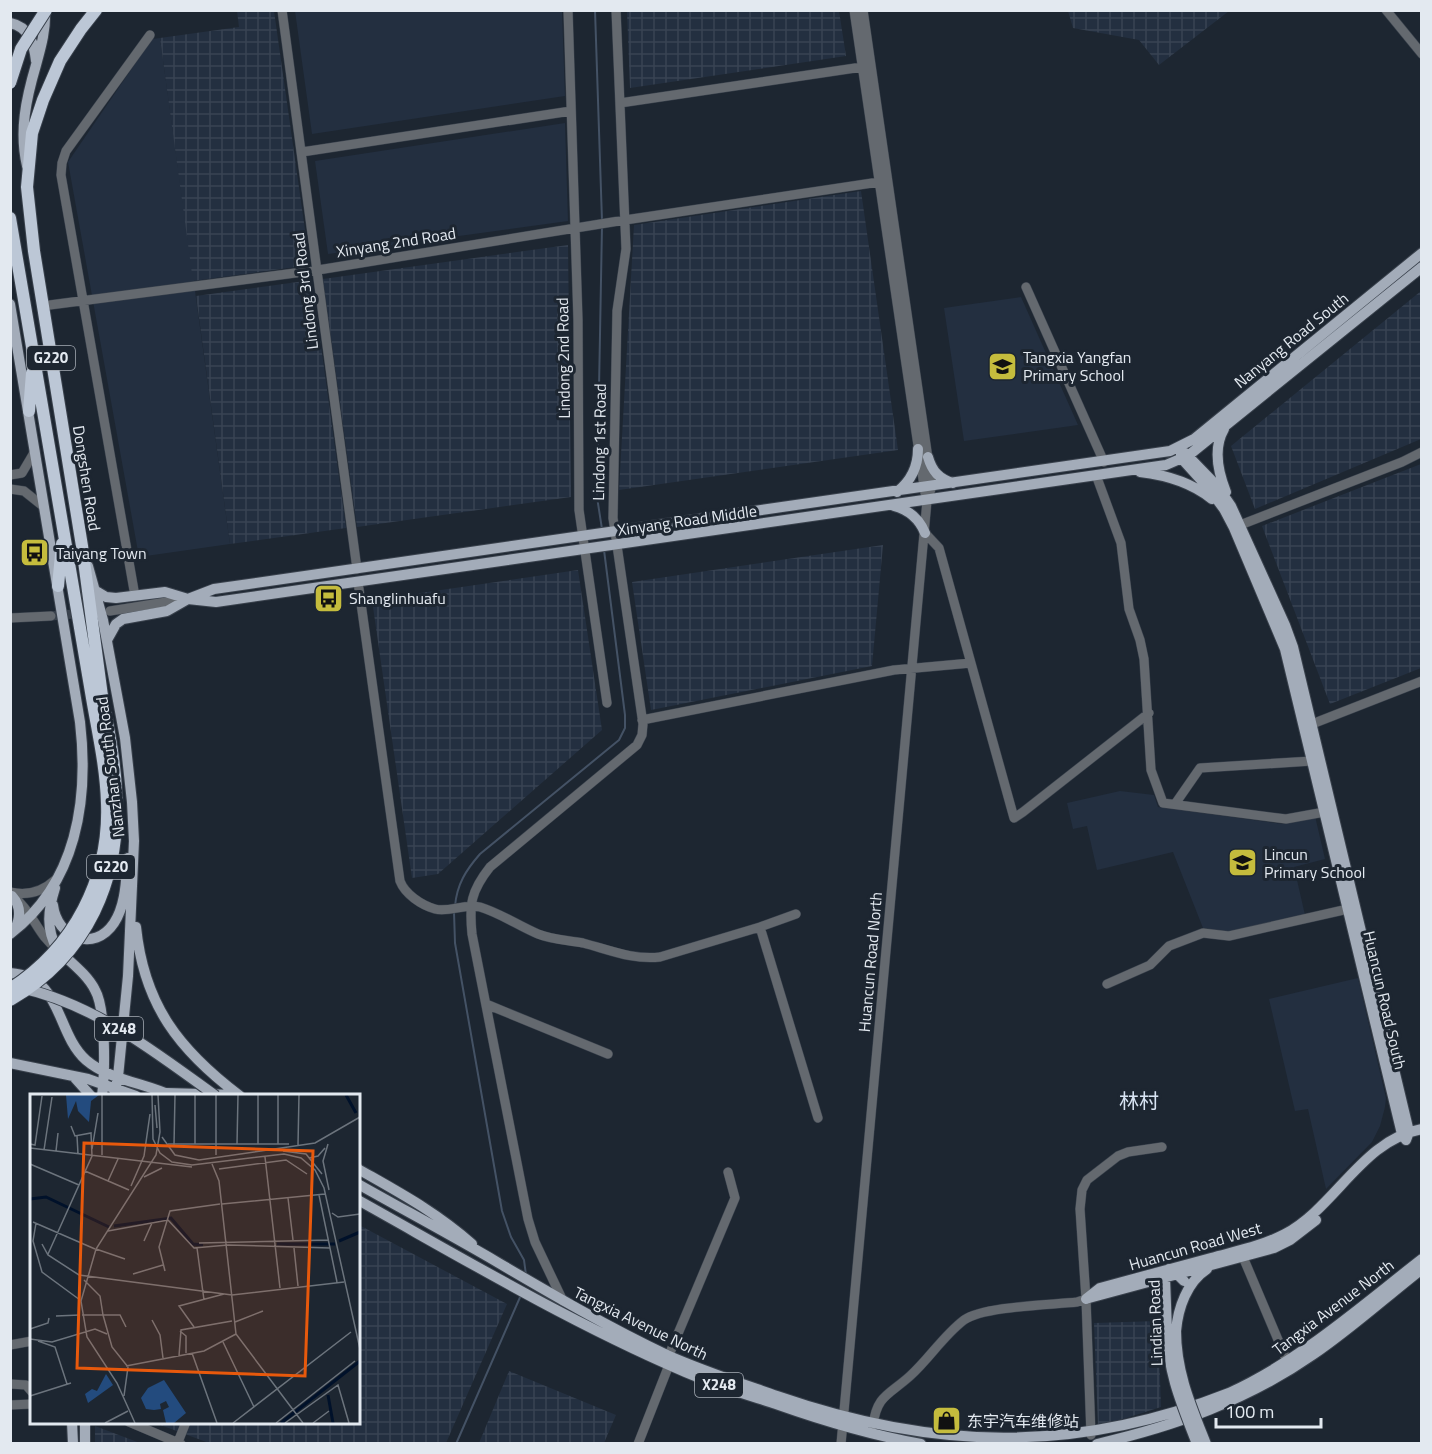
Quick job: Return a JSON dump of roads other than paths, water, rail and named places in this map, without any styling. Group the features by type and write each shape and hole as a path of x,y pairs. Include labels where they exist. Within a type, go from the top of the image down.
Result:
{"highway":[{"path":"10,83 21,49 46,10"},
{"name":"Dongshen Road","path":"10,988 45,962 72,930 95,885 105,846 107,805 82,546 42,306 28,205 28,169 34,124 51,79 71,44 96,10"},
{"name":"Dongshen Road","path":"10,218 63,528 116,789 117,830 109,874 95,910 77,940 47,974 10,1000"},
{"path":"28,411 33,354"},
{"path":"58,586 63,528"}],"main road":[{"path":"28,169 24,148 23,119 44,36 46,10"},
{"path":"10,23 21,27 28,34 33,42 36,64"},
{"name":"Nanyang Road South","path":"1183,454 1197,436 1422,253"},
{"name":"Nanyang Road South","path":"1183,454 1228,424 1422,267"},
{"path":"10,304 81,722 84,773 80,816 77,832 53,896 49,925 57,949 92,985 99,998 104,1071 102,1094"},
{"path":"1228,424 1220,438 1218,458 1228,508"},
{"path":"897,492 913,473 918,449"},
{"name":"Xinyang Road Middle","path":"188,599 214,589 1104,462 1162,454 1183,454"},
{"name":"Xinyang Road Middle","path":"188,599 216,602 927,501 1166,465 1183,454"},
{"name":"Huancun Road South","path":"1183,454 1228,508 1285,624 1312,724 1348,909 1406,1135"},
{"path":"928,457 939,477 956,483"},
{"path":"1125,471 1177,479 1228,508"},
{"path":"891,506 902,508 911,514 925,533"},
{"name":"Huancun Road South","path":"1238,526 1281,638 1312,761 1329,811 1406,1135"},
{"name":"Nanzhan South Road","path":"82,546 96,591 107,640 124,738 132,802 134,884 128,976 116,1087"},
{"path":"96,591 106,597 165,592 188,599"},
{"path":"107,640 116,624 123,619 167,611 188,599"},
{"path":"53,896 56,918 63,930 74,937 83,939 97,937 113,925 123,896 132,802"},
{"path":"11,933 31,915 59,877"},
{"path":"134,884 135,921 139,947 161,1011 175,1035 188,1051 206,1070 238,1094"},
{"path":"11,894 18,903 19,913 16,926 11,933"},
{"path":"11,973 22,974 39,982 51,996 80,1053 92,1065 104,1071 116,1087 169,1094"},
{"name":"X248","path":"10,988 60,1000 100,1018 120,1029 215,1094"},
{"path":"10,1063 69,1074 134,1094"},
{"path":"69,1074 90,1094"},
{"name":"Huancun Road West","path":"1172,1278 1287,1233 1314,1212 1374,1152 1386,1143 1422,1129"},
{"name":"Huancun Road West","path":"1086,1299 1100,1288 1172,1278 1274,1248 1305,1230 1378,1158 1406,1135 1422,1136"},
{"path":"360,1170 447,1222 484,1254"},
{"name":"Tangxia Avenue North","path":"360,1185 669,1360"},
{"name":"Tangxia Avenue North","path":"360,1201 530,1296 669,1360 843,1422 921,1443"},
{"name":"Tangxia Avenue North","path":"1094,1439 1201,1405 1254,1381 1335,1328 1422,1259"},
{"name":"Lindian Road","path":"1206,1443 1180,1376 1171,1331 1186,1294 1201,1273 1210,1266"},
{"name":"Tangxia Avenue North","path":"843,1422 969,1441 1094,1439 1144,1433 1178,1423 1257,1389 1340,1335 1422,1269"},
{"path":"1172,1278 1186,1294"},
{"name":"Lindian Road","path":"1172,1278 1172,1377 1197,1443"},
{"path":"72,1424 73,1443"},
{"path":"85,1424 85,1443"}],"street":[{"name":"Lindong 3rd Road","path":"282,10 357,569"},
{"name":"Lindong 2nd Road","path":"568,10 578,320 579,510 588,549 607,703"},
{"name":"Lindong 1st Road","path":"465,906 490,867 637,745 642,735 642,720 611,532 617,311 625,265 616,10"},
{"path":"854,10 918,449 928,487"},
{"path":"862,10 928,457 928,487"},
{"path":"1386,10 1422,54"},
{"path":"135,596 61,175 66,151 150,35"},
{"path":"620,103 862,67"},
{"path":"302,152 571,111"},
{"name":"Xinyang 2nd Road","path":"42,306 318,270 625,220 879,182"},
{"path":"1026,287 1104,462"},
{"path":"10,475 22,473 35,451"},
{"path":"1238,526 1402,462 1422,452"},
{"path":"1096,476 1121,543 1129,609 1144,659 1151,770 1163,803 1286,819 1329,811"},
{"name":"Huancun Road North","path":"841,1443 928,487"},
{"path":"10,489 24,491 44,507"},
{"path":"925,533 939,548 1014,818 1149,713"},
{"path":"358,582 400,881 404,890 411,897 433,909 465,906 481,908 547,937 645,959 660,957 796,914"},
{"name":"Xinyang Road Middle","path":"110,611 188,599"},
{"path":"10,618 51,616"},
{"path":"642,720 894,670 971,663"},
{"path":"1312,724 1422,681"},
{"path":"1175,804 1200,768 1312,761"},
{"path":"11,894 32,893 51,884 59,877"},
{"path":"11,894 31,915 48,942 57,949"},
{"path":"465,906 528,1219 535,1242 563,1301"},
{"path":"1107,984 1150,965 1169,946 1203,933 1228,936 1348,909"},
{"path":"760,927 818,1118"},
{"path":"486,1004 608,1054"},
{"path":"1094,1439 1080,1209 1082,1190 1087,1180 1118,1156 1128,1152 1162,1147"},
{"path":"638,1443 735,1198 728,1172"},
{"path":"1243,1257 1287,1361"},
{"name":"Huancun Road West","path":"873,1425 875,1412 882,1399 911,1376 966,1319 991,1311 1077,1302 1086,1299"},
{"path":"10,1345 30,1341"},
{"path":"10,1384 26,1385 30,1390"},
{"path":"10,1405 30,1404"},
{"path":"134,1424 179,1443 185,1424"}],"waterway":[{"path":"595,10 602,221"},
{"path":"602,226 597,497 602,529"},
{"path":"455,906 463,878 480,854 619,740 625,728 604,550"},
{"path":"454,912 455,943 502,1211 511,1237 524,1260 526,1275"},
{"path":"456,1444 521,1295"}],"tunnel":[{"path":"51,616 83,613"}],"place":[{"name":"Tangxia Yangfan Primary School","path":"1002,366"},
{"name":"Taiyang Town","path":"35,553"},
{"name":"Shanglinhuafu","path":"328,598"},
{"name":"Lincun Primary School","path":"1243,863"},
{"name":"东宇汽车维修站","path":"946,1421"}],"district":[{"name":"林村","path":"1139,1101"}]}
